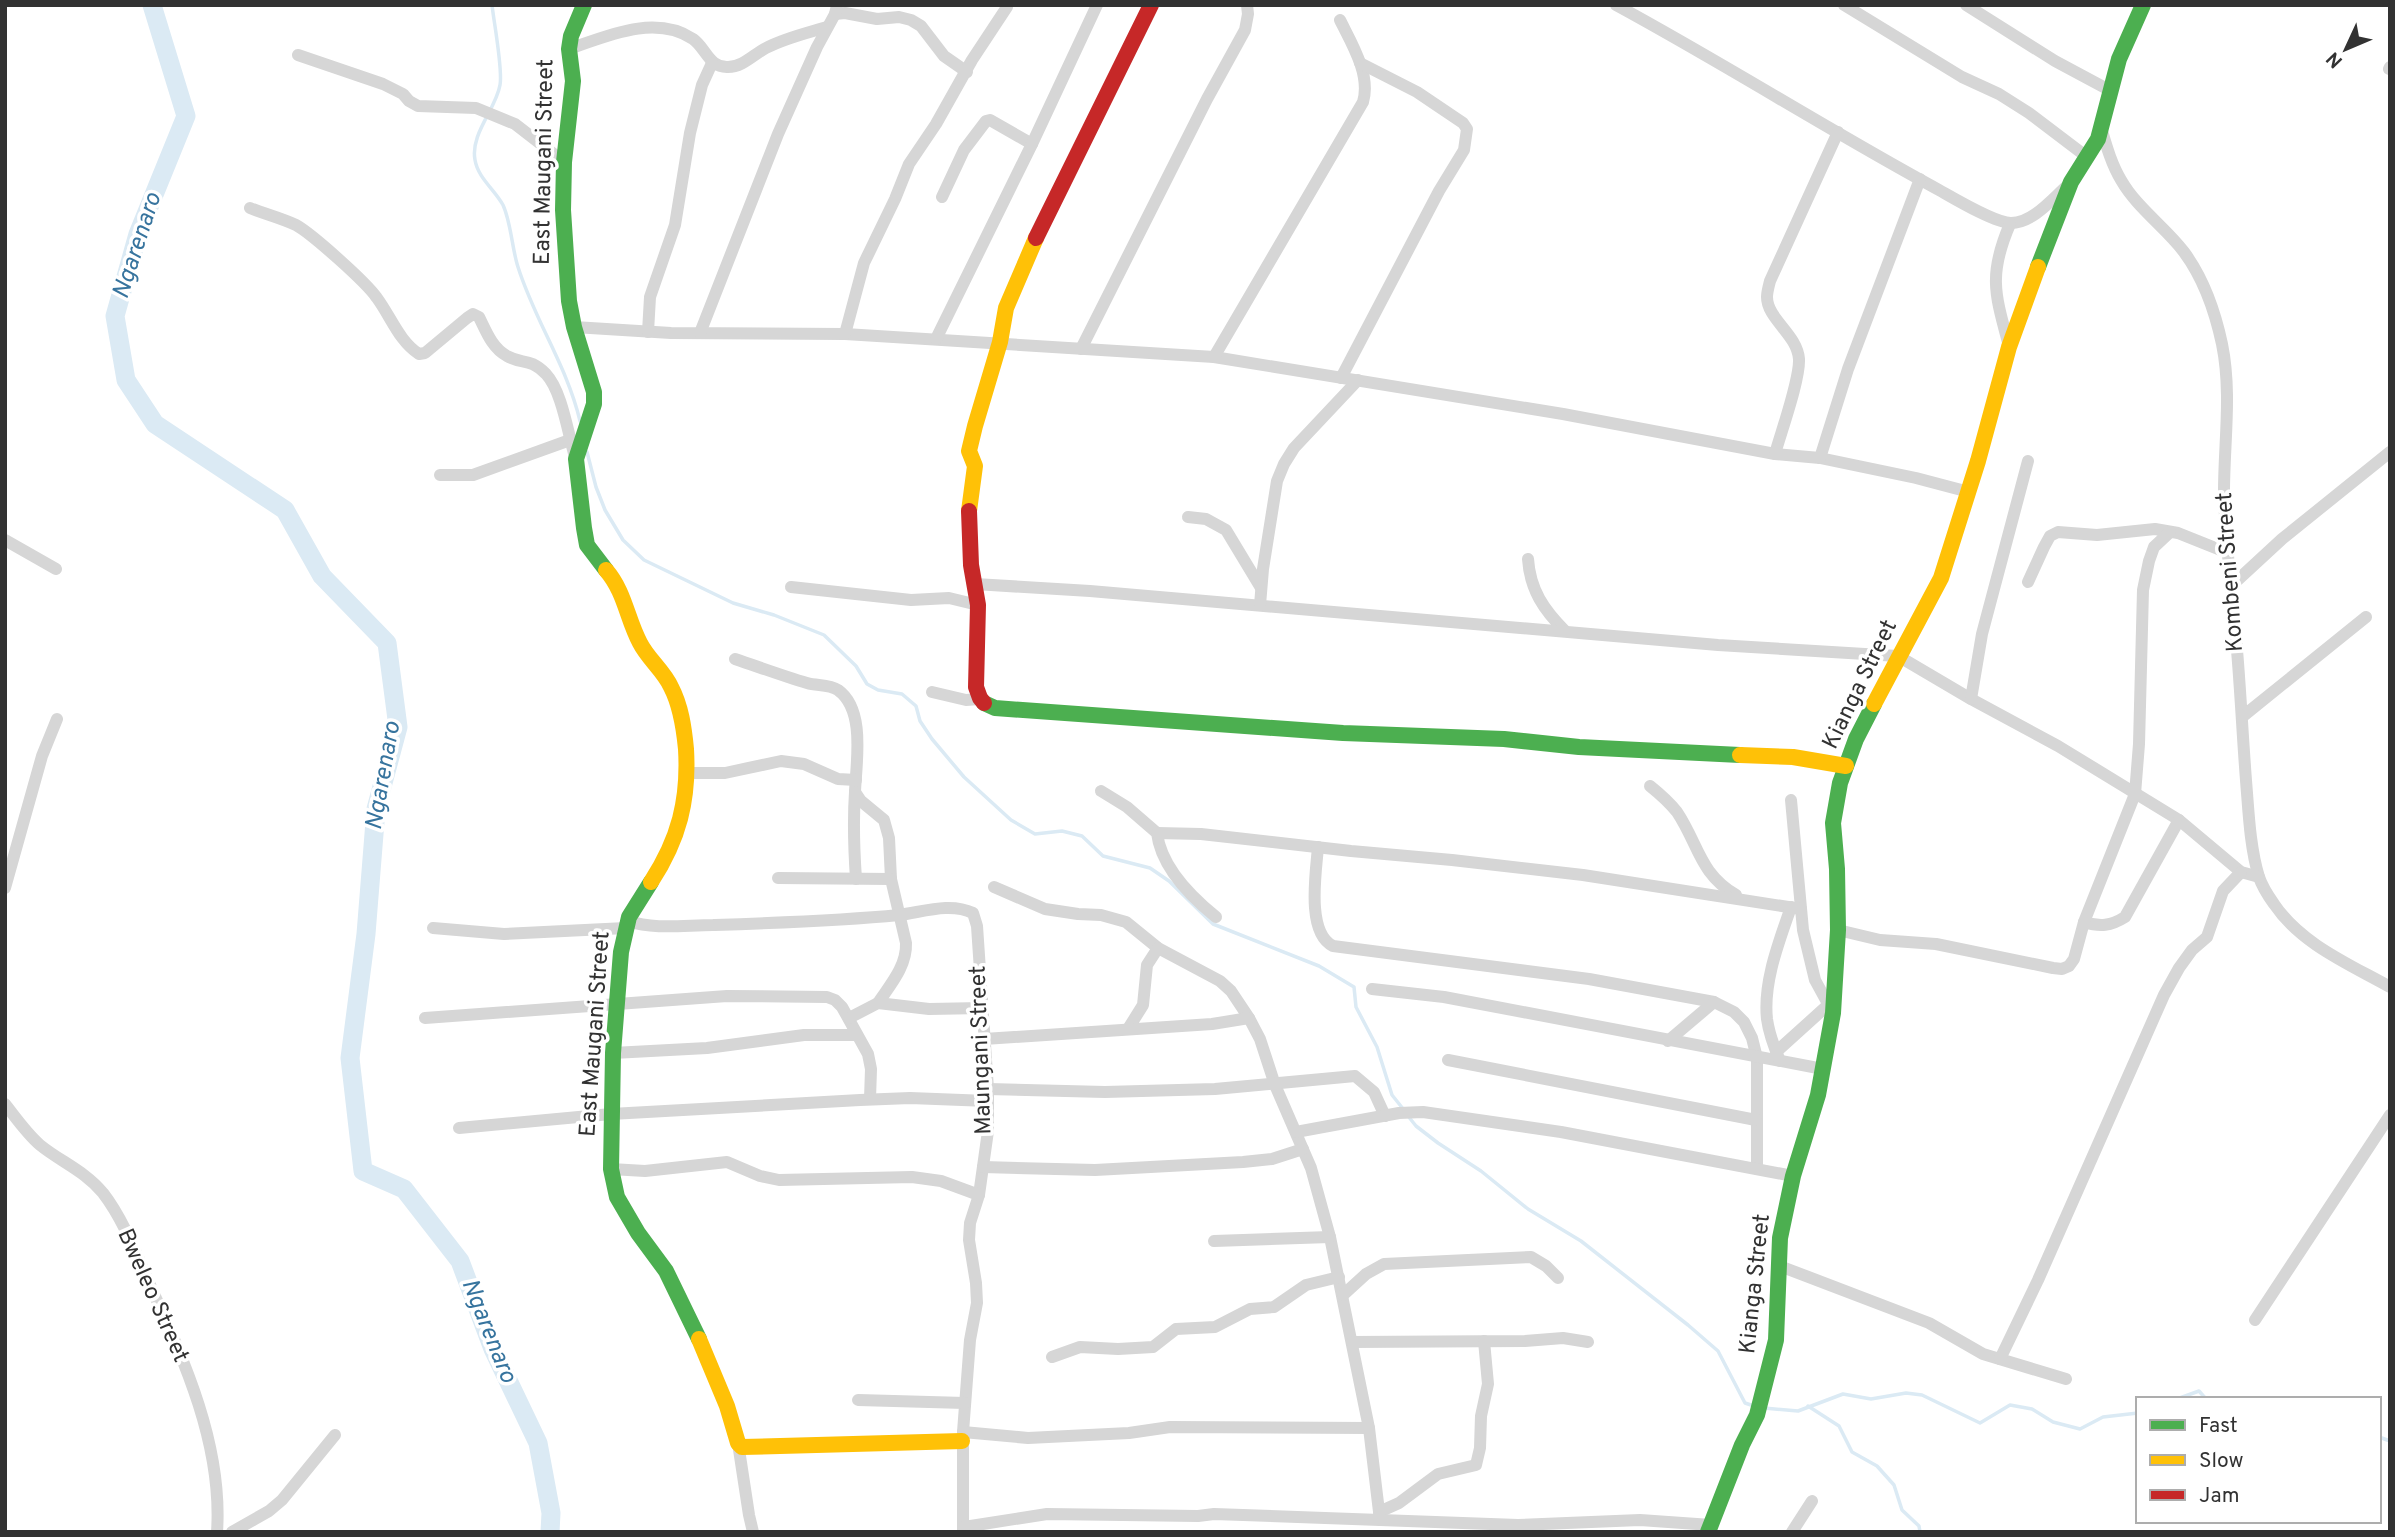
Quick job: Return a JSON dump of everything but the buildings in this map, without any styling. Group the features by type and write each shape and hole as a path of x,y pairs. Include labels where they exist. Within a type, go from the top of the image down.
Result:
{"street":[{"name":"East Maugani Street","path":"584,5 571,36 569,49 573,81 564,162 563,210 569,301 594,392 594,404 576,460 587,545 614,579 645,654 671,685 684,725 687,774 686,796 674,841 627,924 621,952 613,1053 611,1169 613,1184 621,1204 666,1271 688,1313 727,1406 738,1443"},
{"path":"936,339 1097,5"},
{"path":"1151,5 1058,190 1014,287 975,426 969,451 975,466 969,508 971,565 978,605 976,687 979,699 995,708 1343,733 1504,739 1579,747 1793,757 1846,766"},
{"path":"1081,349 1207,99 1245,30 1247,5"},
{"path":"1616,5 1920,179 1975,209 2010,224 2020,222 2038,212 2071,182"},
{"path":"1844,5 1962,77 1999,94 2087,157"},
{"path":"1966,5 2055,61 2111,91"},
{"name":"Kianga Street","path":"1709,1529 1756,1415 1776,1340 1780,1238 1793,1176 1818,1095 1831,1009 1838,930 1833,823 1840,783 1856,738 1941,578 1969,492 2009,346 2029,289 2071,182 2098,139 2119,59 2143,5"},
{"path":"845,334 864,263 909,164 1007,7"},
{"path":"700,333 778,134 836,10 877,19 899,17 911,20 921,26 944,56 967,72"},
{"path":"1214,357 1363,102 1366,84 1360,63 1340,20"},
{"path":"569,49 617,34 657,27 677,31 693,39 705,50 712,63 720,67 731,67 766,48 827,27"},
{"path":"298,55 383,84 403,94 418,106 476,108 515,124 564,162"},
{"path":"648,332 650,297 675,225 692,123 702,85 712,63"},
{"path":"1341,377 1439,191 1464,150 1467,139 1467,129 1463,122 1416,92 1360,63"},
{"path":"942,197 964,150 986,121 992,121 1032,144"},
{"name":"Kombeni Street","path":"2101,128 2121,180 2132,196 2184,252 2207,291 2213,310 2226,373 2228,400 2224,492 2230,587 2250,827 2259,877 2274,904 2305,936 2327,953 2390,987"},
{"path":"1775,454 1799,358 1793,339 1770,310 1767,297 1770,281 1838,132"},
{"path":"1820,458 1848,369 1920,179"},
{"path":"250,208 298,226 316,241 376,295 400,335 411,349 419,354 425,353 473,314 479,317 497,349 508,357 531,361 551,382 576,460"},
{"path":"2009,346 1995,286 1998,250 2010,224"},
{"path":"574,327 648,332 845,334 1214,357 1563,414 1775,454 1820,458 1969,492"},
{"path":"1260,605 1277,481 1284,464 1294,448 1358,380"},
{"path":"440,475 473,475 570,440"},
{"path":"2230,587 2282,539 2390,452"},
{"path":"1971,699 1982,634 2028,461"},
{"path":"1188,517 1206,519 1226,530 1261,588"},
{"path":"2028,582 2050,536 2058,532 2097,535 2155,529 2170,531 2228,553"},
{"path":"1838,930 1880,940 1936,944 2062,969 2069,966 2074,959 2084,922 2135,794 2143,590 2154,547 2170,531"},
{"path":"5,540 56,569"},
{"path":"1528,559 1534,590 1541,606 1565,631"},
{"path":"975,584 1090,591 1718,645 1898,656 2058,746 2179,820 2241,872 2259,877"},
{"path":"791,587 911,600 949,598 978,605"},
{"path":"2242,717 2367,617"},
{"path":"735,659 809,684 834,688 851,706 859,756 855,786 856,879"},
{"path":"932,692 966,700 979,699"},
{"path":"5,888 42,756 57,719"},
{"path":"687,774 725,773 781,761 804,764 855,786 862,801 884,820 889,838 891,879 907,951 899,971 878,1003 849,1018"},
{"path":"1650,786 1678,813 1698,856 1715,878 1724,888 1743,899"},
{"path":"1101,791 1127,807 1157,833 1201,834 1441,858 1583,875 1796,908"},
{"path":"1778,1056 1831,1009 1815,980 1796,908 1791,800"},
{"path":"2084,922 2104,926 2115,924 2125,917 2179,820"},
{"path":"1157,833 1159,848 1177,877 1197,902 1216,917"},
{"path":"1318,847 1314,897 1323,940 1333,946 1589,979 1714,1002 1734,1012 1744,1022 1752,1038 1756,1058 1757,1169"},
{"path":"2000,1359 2038,1280 2164,995 2186,959 2207,937 2222,891 2241,872"},
{"path":"778,878 891,879"},
{"path":"994,887 1045,909 1078,915 1101,915 1126,922 1158,948 1220,981 1231,991 1249,1018 1260,1039 1275,1085 1311,1168 1330,1237 1369,1428 1380,1516"},
{"name":"Maungani Street","path":"433,928 503,934 627,924 655,926 798,922 957,908 973,913 978,926 988,1131 979,1195 970,1223 969,1240 976,1283 976,1303 970,1340 963,1436 964,1529"},
{"path":"1778,1056 1767,1017 1767,997 1780,940 1796,908"},
{"path":"1128,1029 1143,1005 1147,965 1158,948"},
{"path":"1372,989 1444,997 1756,1058 1778,1056 1823,1069"},
{"path":"425,1018 727,996 827,997 835,1000 849,1018 868,1054 871,1069 870,1099"},
{"path":"1668,1041 1714,1002"},
{"path":"878,1003 929,1009 982,1008"},
{"path":"984,1039 1212,1024 1249,1018"},
{"path":"613,1053 707,1048 813,1034 856,1035"},
{"path":"1448,1060 1756,1120"},
{"path":"459,1128 611,1114 870,1099 1275,1085 1354,1076 1374,1092 1385,1116"},
{"name":"Bweleo Street","path":"5,1104 37,1143 92,1180 104,1195 133,1247 173,1338 207,1432 215,1475 217,1532"},
{"path":"1296,1132 1399,1113 1423,1112 1572,1134 1793,1176"},
{"path":"2255,1320 2390,1115"},
{"path":"983,1167 1096,1170 1243,1162 1272,1159 1303,1149"},
{"path":"611,1169 645,1171 727,1162 760,1176 779,1180 912,1177 941,1181 979,1195"},
{"path":"1214,1241 1330,1237"},
{"path":"1343,1295 1366,1274 1384,1264 1531,1257 1546,1266 1558,1279"},
{"path":"1777,1265 1929,1323 1983,1354 2066,1379"},
{"path":"1052,1357 1080,1347 1153,1347 1176,1328 1215,1327 1250,1309 1274,1307 1306,1285 1339,1277"},
{"path":"1352,1342 1563,1338 1588,1342"},
{"path":"1380,1516 1438,1474 1476,1465 1480,1448 1481,1416 1488,1384 1484,1341"},
{"path":"858,1400 965,1403"},
{"path":"738,1443 746,1448 963,1436 1028,1438 1129,1433 1170,1427 1369,1428"},
{"path":"232,1532 269,1511 282,1500 335,1435"},
{"path":"738,1443 753,1532"},
{"path":"1792,1532 1812,1501"},
{"path":"964,1529 1047,1514 1214,1514 1380,1516 1518,1525 1640,1520 1709,1529"}],"waterway":[{"name":"Ngarenaro","path":"152,5 186,116 138,234 115,316 126,380 155,424 285,510 322,576 387,643 398,727 376,809 366,934 350,1058 363,1171 404,1189 460,1261 493,1349 538,1443 551,1513 550,1532"},
{"path":"492,5 501,78 498,94 476,141 475,160 480,173 503,205 525,287 567,381 580,421"},
{"path":"587,452 605,510 623,540 644,560 733,603 774,615 824,635 856,666 867,684 878,690 902,694 916,706 920,721 932,739 964,777 1011,820 1035,834 1062,831 1082,836 1103,856 1150,868 1169,881 1213,924 1319,966 1354,987 1356,1007 1377,1047 1392,1095 1404,1110"},
{"path":"1408,1116 1438,1143 1481,1171 1528,1209 1581,1241 1688,1325 1718,1351 1745,1403 1754,1406"},
{"path":"2182,1397 2199,1391 2204,1397"},
{"path":"1764,1408 1798,1411 1843,1394 1871,1399 1906,1393 1922,1395 1980,1423 2010,1405 2032,1409 2053,1422 2080,1429 2103,1417 2136,1413"},
{"path":"1808,1406 1839,1426 1852,1452 1877,1466 1894,1485 1902,1510 1919,1526 1920,1532"},
{"path":"2381,1438 2390,1441"}],"traffic: fast":[{"path":"584,5 571,36 569,49 573,81 564,162 563,210 569,301 594,392 594,404 576,459 584,528 587,545 606,570"},
{"path":"2038,267 2071,182 2098,139 2119,59 2143,5"},
{"path":"984,703 995,708 1343,733 1504,739 1579,747 1740,755"},
{"path":"1708,1532 1742,1445 1757,1415 1776,1340 1780,1238 1793,1176 1818,1095 1833,1013 1838,930 1833,823 1840,783 1856,739 1874,704"},
{"path":"651,882 629,917 621,952 613,1053 611,1169 617,1197 638,1233 666,1271 699,1339"}],"traffic: slow":[{"path":"969,511 975,466 969,451 975,426 1000,342 1006,308 1036,238"},
{"path":"1874,704 1941,578 1978,461 2009,347 2038,267"},
{"path":"606,570 618,587 640,643 671,687 680,709 684,733 687,768 684,802 669,850 651,882"},
{"path":"1740,755 1793,757 1846,766"},
{"path":"699,1339 727,1406 738,1443 742,1447 962,1441"}],"traffic: jam":[{"path":"1036,238 1151,5"},
{"path":"969,511 971,565 978,605 976,687 984,703"}]}
